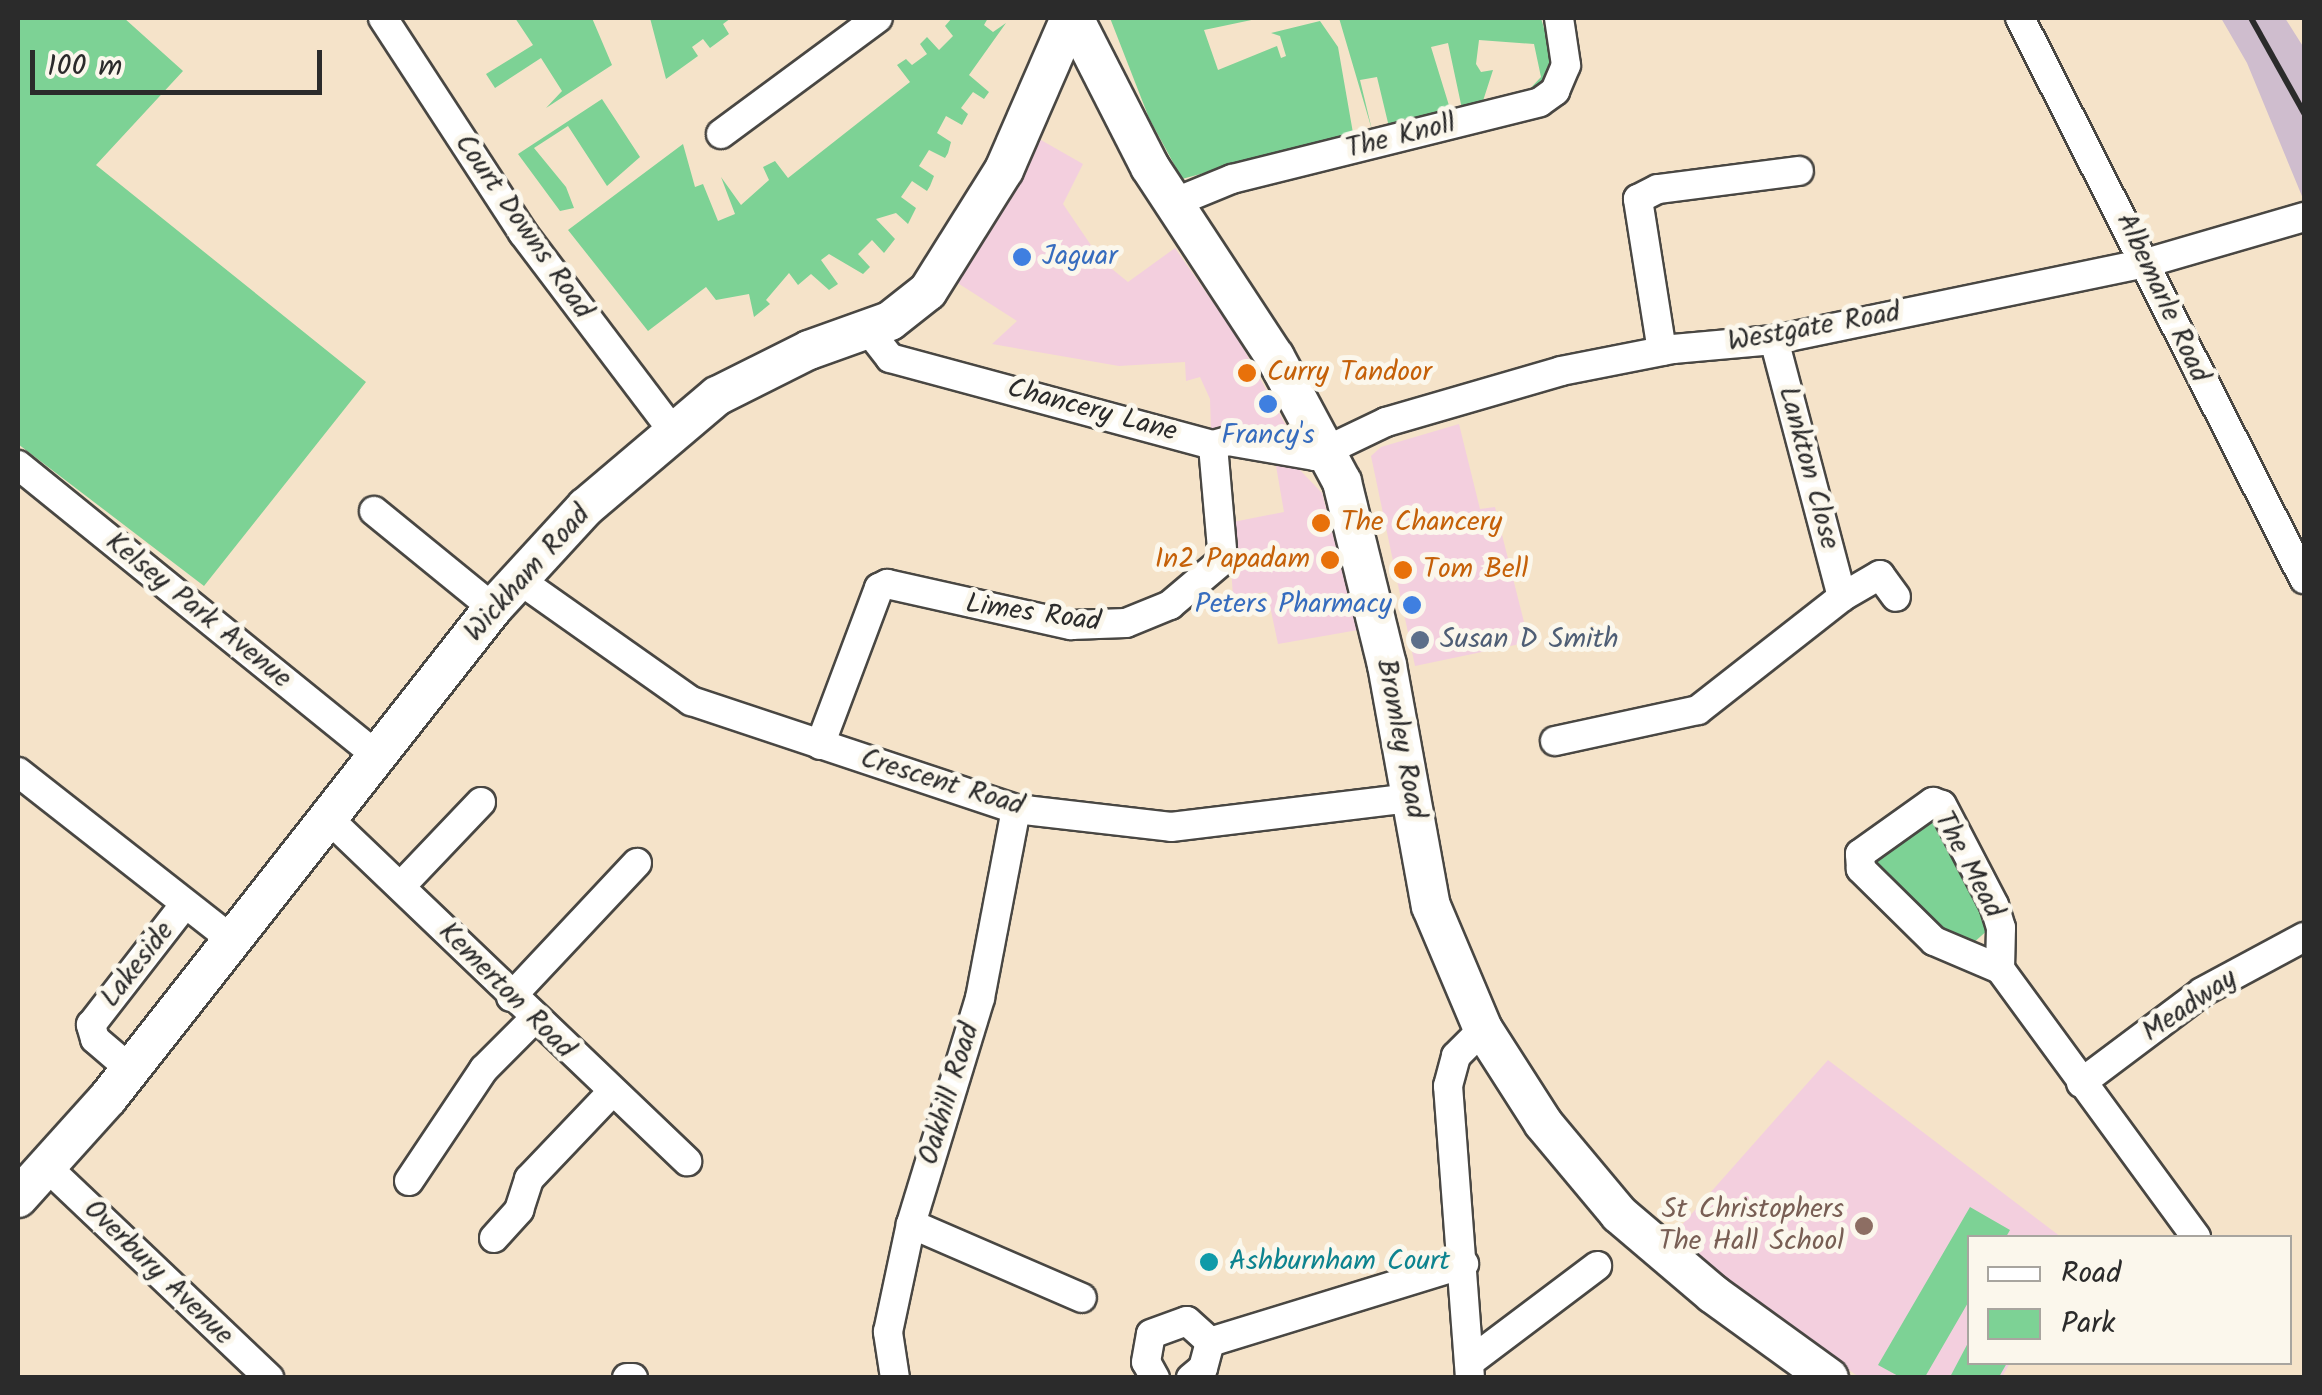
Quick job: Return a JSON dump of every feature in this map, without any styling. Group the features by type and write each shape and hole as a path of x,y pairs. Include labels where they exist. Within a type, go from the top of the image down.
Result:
{"main road":[{"name":"Wickham Road","path":"18,1198 130,1069 518,579 672,430 755,375 869,331 917,302 950,264 1037,103 1072,18"},
{"name":"Bromley Road","path":"1072,18 1172,204 1240,302 1328,449 1366,571 1436,925 1484,1029 1552,1136 1619,1214 1713,1294 1830,1378"}],"street":[{"name":"Court Downs Road","path":"384,18 531,244 672,430"},
{"path":"721,134 878,18"},
{"name":"The Knoll","path":"1172,204 1232,179 1540,102 1555,90 1566,66 1559,18"},
{"name":"Albemarle Road","path":"2020,18 2304,580"},
{"path":"1662,351 1638,199 1658,189 1799,171"},
{"name":"Westgate Road","path":"1328,449 1386,422 1561,371 1662,351 1774,340 2146,263 2304,217"},
{"name":"Chancery Lane","path":"869,331 890,358 1213,444 1228,441 1315,456 1328,449"},
{"name":"Lankton Close","path":"1774,340 1842,597"},
{"name":"Limes Road","path":"820,745 879,588 897,585 1071,626 1142,619 1170,605 1223,560 1213,444"},
{"name":"Kelsey Park Avenue","path":"18,466 378,756"},
{"path":"369,507 493,608"},
{"path":"1555,741 1698,710 1842,597 1880,575 1896,597"},
{"name":"Crescent Road","path":"518,579 666,687 820,745 1016,809 1171,827 1411,798"},
{"name":"Lakeside","path":"18,772 232,940"},
{"path":"401,886 481,802"},
{"name":"The Mead","path":"1933,802 1942,805 1994,905 2001,928 2000,969 1934,941 1861,869 1860,854 1933,802"},
{"name":"Oakhill Road","path":"896,1378 888,1332 911,1224 980,998 1016,809"},
{"name":"Kemerton Road","path":"328,818 533,1020 687,1161"},
{"path":"511,997 637,863"},
{"name":"Lakeside","path":"130,1069 95,1040 91,1026 186,904"},
{"name":"Meadway","path":"2081,1083 2202,992 2304,936"},
{"path":"2000,969 2195,1235"},
{"path":"409,1181 484,1069 533,1020"},
{"path":"1471,1369 1448,1086 1456,1056 1484,1029"},
{"path":"494,1238 518,1210 528,1179 611,1093"},
{"name":"Overbury Avenue","path":"48,1168 254,1373"},
{"path":"911,1224 1082,1298"},
{"path":"1210,1342 1464,1264"},
{"path":"1471,1369 1597,1266"},
{"path":"1156,1378 1145,1347 1163,1325 1187,1322 1210,1342"},
{"path":"1192,1378 1202,1368 1210,1342"}],"shaded area":[{"path":"2221,18 2285,18 2304,48 2304,201 2247,63"},
{"path":"1034,136 1083,164 1063,204 1101,260 1128,282 1175,248 1236,335 1293,438 1211,430 1210,399 1200,377 1186,381 1185,362 1119,366 992,344 1017,321 953,280"},
{"path":"1459,424 1480,509 1495,507 1529,642 1415,666 1371,456 1381,447"},
{"path":"1275,460 1298,468 1322,493 1358,630 1278,644 1267,592 1233,597 1228,523 1284,512"},
{"name":"St Christophers The Hall School","path":"1828,1060 2058,1235 1967,1235 1967,1365 2009,1365 2002,1377 1860,1378 1671,1237"}],"green space":[{"path":"18,18 124,18 183,71 96,165 366,382 204,586 18,444"},
{"path":"515,18 592,18 612,65 546,108 562,91 541,58 495,88 486,74 533,45"},
{"path":"650,18 731,18 723,24 729,34 710,48 703,39 692,47 698,56 666,79"},
{"path":"952,18 988,18 984,25 993,32 1006,23 969,75 989,92 984,99 973,92 961,108 968,114 962,125 946,116 937,133 951,142 948,153 945,158 929,150 919,166 934,176 930,186 927,191 912,181 901,197 916,208 908,224 896,213 876,219 895,239 884,253 872,240 858,254 870,267 863,274 829,254 821,260 838,284 829,290 811,274 798,285 789,273 766,300 770,304 754,317 749,294 716,300 706,287 648,331 568,230 683,144 695,187 703,184 718,221 735,214 721,177 741,205 769,180 763,167 775,161 788,178 910,82 897,65 906,59 912,65 927,54 920,44 927,37 939,50 953,36 945,26"},
{"path":"1110,18 1261,18 1204,30 1218,70 1277,46 1281,58 1286,56 1280,36 1271,33 1320,21 1338,47 1353,133 1182,179 1149,118"},
{"path":"1339,18 1541,18 1554,63 1549,78 1526,93 1541,77 1534,44 1479,40 1476,64 1481,72 1493,70 1482,104 1462,109 1448,43 1431,47 1451,112 1389,127 1377,77 1360,80 1372,130"},
{"path":"602,99 640,157 607,186 568,126 534,148 566,187 574,208 560,211 518,154"},
{"path":"1937,814 1990,928 1971,945 1952,941 1877,872 1873,860"},
{"path":"1970,1207 2010,1230 2007,1235 1967,1235 1967,1304 1925,1377 1900,1377 1878,1365"},
{"path":"1967,1345 1967,1365 2006,1365 1999,1377 1950,1377"}],"railway":[{"path":"2251,18 2304,113"}],"place":[{"name":"Jaguar","path":"1022,257"},
{"name":"Curry Tandoor","path":"1247,373"},
{"name":"Francy's","path":"1268,404"},
{"name":"The Chancery","path":"1321,523"},
{"name":"In2 Papadam","path":"1330,560"},
{"name":"Tom Bell","path":"1403,570"},
{"name":"Peters Pharmacy","path":"1412,605"},
{"name":"Susan D Smith","path":"1420,640"},
{"name":"St Christophers The Hall School","path":"1864,1226"},
{"name":"Ashburnham Court","path":"1209,1262"}]}
